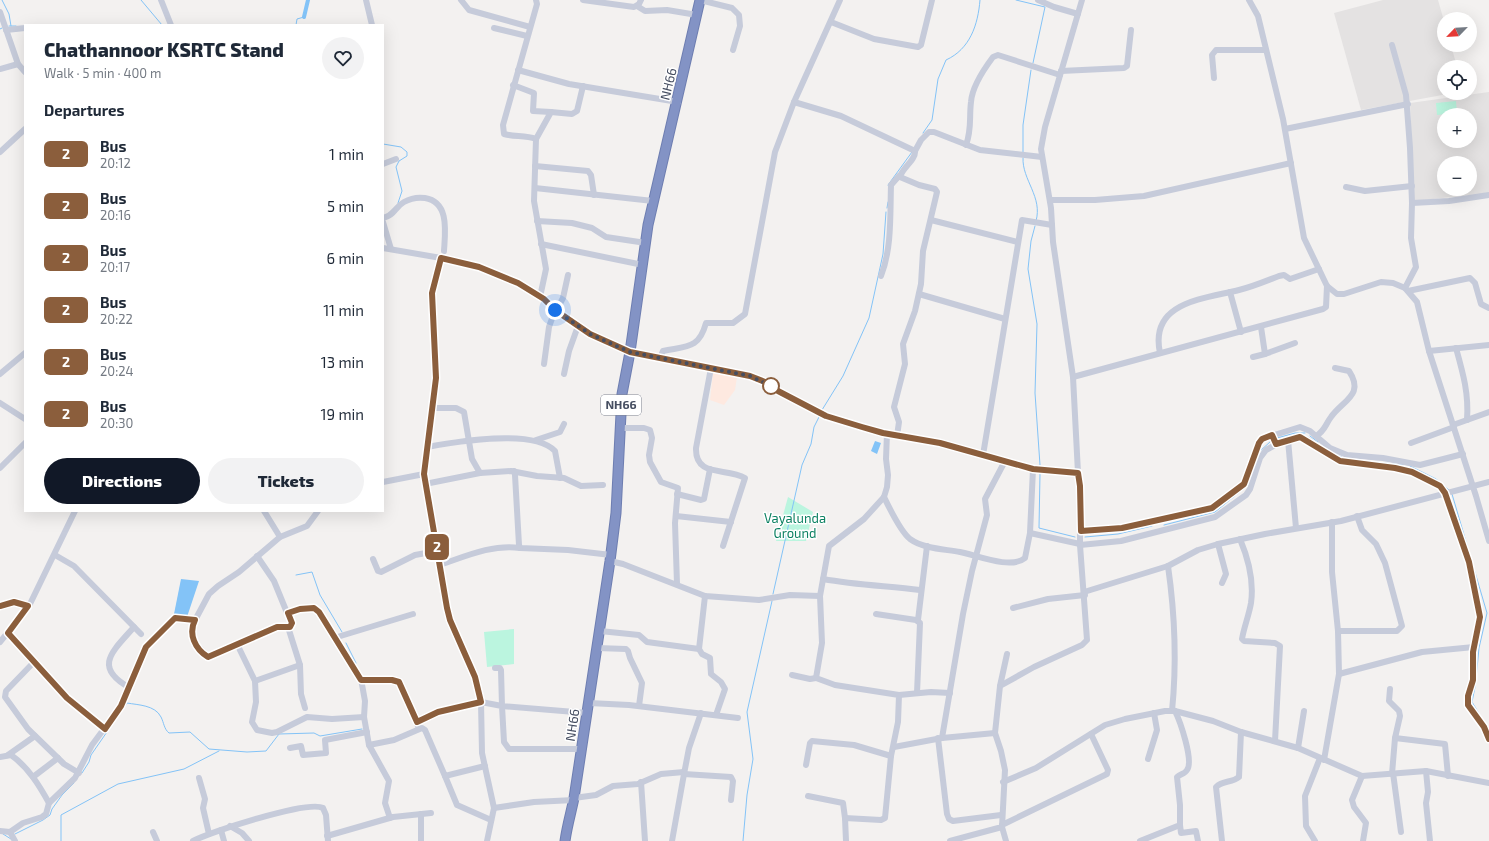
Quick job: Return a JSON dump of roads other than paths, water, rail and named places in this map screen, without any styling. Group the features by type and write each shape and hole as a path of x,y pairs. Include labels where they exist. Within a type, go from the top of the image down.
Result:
{"highway":[{"name":"NH66","path":"570,841 571,816 611,558 616,513 622,394 630,352 653,202 663,155 678,102 700,0"},
{"name":"NH66","path":"565,841 567,821 571,816"}],"street":[{"path":"161,0 171,24"},
{"path":"366,0 372,24"},
{"path":"461,0 469,10 530,27"},
{"path":"536,0 537,4 505,113 503,125 504,134 536,139"},
{"path":"584,0 637,6 645,10 667,10 697,15"},
{"path":"637,6 641,0"},
{"path":"700,0 732,8 739,15 740,26 733,50"},
{"path":"660,358 663,351 691,345 702,338 706,323 732,323 745,314 775,152 794,102 840,0"},
{"path":"831,22 874,40 918,47 921,45 932,0"},
{"path":"1038,0 1054,7 1078,14"},
{"path":"1000,686 1085,643 1088,636 1080,545 1080,486 1073,377 1053,242 1050,200 1042,157 1045,127 1082,0"},
{"path":"1249,0 1254,9"},
{"path":"1253,0 1285,129 1304,238 1327,286 1337,294 1344,294 1381,282 1407,289 1470,278 1475,283 1481,304 1489,308"},
{"path":"0,12 18,64 24,71"},
{"path":"6,30 24,28"},
{"path":"494,28 527,36"},
{"path":"966,145 971,132 971,100 982,74 993,57 998,55 1061,73 1124,68 1127,66 1130,30"},
{"path":"1392,45 1404,83 1408,104 1412,186 1411,238 1416,267 1407,289"},
{"path":"1214,78 1212,55 1216,50 1266,50"},
{"path":"0,69 18,64"},
{"path":"518,70 583,86 678,102"},
{"path":"513,85 534,93 533,111 572,114 577,111 583,86"},
{"path":"794,102 841,116 915,150"},
{"path":"1285,129 1408,104"},
{"path":"540,297 546,269 540,244 537,221 535,188 536,139 551,112"},
{"path":"0,152 24,131"},
{"path":"882,276 888,253 891,211 890,185 915,155 915,150 921,140 929,132 989,152 1042,157"},
{"path":"384,164 396,159"},
{"path":"1050,200 1095,200 1144,196 1291,163"},
{"path":"535,166 588,170 591,175 594,195"},
{"path":"897,436 899,422 894,407 905,364 903,344 919,294 923,251 937,190 913,183 899,176"},
{"path":"1346,187 1364,191 1412,186"},
{"path":"535,188 653,202"},
{"path":"1412,203 1489,195"},
{"path":"384,218 390,217 398,206 411,199 420,198 436,202 440,206 445,220 444,251"},
{"path":"931,220 1018,242"},
{"path":"983,455 1022,220 1052,225"},
{"path":"537,221 577,224 592,228 606,237 646,243"},
{"path":"384,225 391,249"},
{"path":"540,244 643,264"},
{"path":"384,248 441,258 497,273 518,283 540,297 556,311 590,334 630,352 750,376 765,382 778,391 826,416 887,434 925,439 1033,469 1078,473"},
{"path":"441,258 432,293 436,378 424,474 444,597 450,620 475,677 481,702 482,753 494,808 487,841"},
{"path":"1160,353 1158,336 1171,312 1184,304 1230,292 1279,276 1284,275 1290,279 1319,269"},
{"path":"544,364 549,326 563,298 568,275"},
{"path":"1073,377 1261,327 1325,308 1327,286"},
{"path":"1407,289 1417,302 1429,351 1463,454 1489,541"},
{"path":"1230,292 1242,332"},
{"path":"919,294 1005,319"},
{"path":"564,374 569,351 578,326"},
{"path":"1261,327 1265,354"},
{"path":"1253,357 1295,343"},
{"path":"1429,351 1489,345"},
{"path":"1456,348 1466,385 1468,404 1467,420"},
{"path":"0,374 24,355"},
{"path":"711,368 696,452 698,463 710,469 745,478 723,546"},
{"path":"1316,436 1323,432 1331,417 1353,393 1355,380 1349,371 1335,368"},
{"path":"0,403 24,419"},
{"path":"432,408 456,408 462,410 466,417 474,465 480,473"},
{"path":"1411,443 1489,412"},
{"path":"534,440 560,432 564,424"},
{"path":"1030,533 1080,545 1109,543 1215,517 1246,495 1250,489 1262,454 1274,439 1300,427 1307,435 1340,461 1395,468 1421,475 1440,486 1446,493 1469,562 1478,604 1480,624 1474,646 1473,680 1468,696 1468,705 1484,727 1489,739"},
{"path":"621,428 644,428 651,432 652,438 648,455 650,462 661,482 677,487 677,584"},
{"path":"816,678 822,643 820,596 829,546 864,519 884,497 888,475 886,459 887,434"},
{"path":"1081,531 1122,528 1157,522 1208,510 1240,488 1246,480 1259,443 1262,439 1288,440 1307,435 1316,436 1340,453 1415,464 1425,464 1463,454"},
{"path":"427,447 470,439 534,440 547,444 555,451 560,478"},
{"path":"1288,440 1296,528"},
{"path":"0,468 24,444"},
{"path":"1001,815 953,821 949,819 946,806 940,738 950,693 963,614 987,515 986,499 1005,461"},
{"path":"677,494 703,500 705,498 710,469"},
{"path":"884,497 906,534 910,538 927,546 998,561 1022,560 1026,554 1030,533 1033,469"},
{"path":"514,471 520,548"},
{"path":"425,484 480,473 514,471 537,476 568,479 581,486 603,485"},
{"path":"384,482 424,474"},
{"path":"1013,608 1048,599 1084,593 1168,566 1198,550 1218,544 1332,522 1489,482"},
{"path":"0,642 28,606 55,555 75,512"},
{"path":"265,512 280,537"},
{"path":"257,556 270,573 292,624 288,627 277,627 211,656 205,656 192,638 192,628 212,590 239,572 257,556 280,537 304,528 317,512"},
{"path":"676,516 731,522"},
{"path":"1338,631 1397,631 1402,626 1385,563 1376,544 1362,530 1357,516"},
{"path":"1157,522 1159,531"},
{"path":"1315,841 1306,826 1305,796 1322,759 1338,674 1338,631 1332,572 1332,522"},
{"path":"1240,539 1247,557 1251,593 1248,619 1242,639 1244,641 1275,642 1280,646 1274,741"},
{"path":"1218,544 1226,574 1222,583"},
{"path":"917,693 920,590 927,546"},
{"path":"440,565 484,550 511,547 568,550 611,558 705,596 759,600 790,595 820,596"},
{"path":"373,559 378,571 381,572 415,555 437,551"},
{"path":"55,555 74,566 141,634"},
{"path":"1168,566 1176,640 1174,711 1186,741 1189,765 1187,771 1177,778 1180,825 1181,833 1196,831 1198,841"},
{"path":"823,579 849,584 883,585 920,590"},
{"path":"705,596 699,649 702,654 710,658 711,674 721,682 725,689 716,715"},
{"path":"0,606 14,602 28,606"},
{"path":"288,613 300,609 314,608 319,612 361,680 365,701 364,717 369,745 389,781 385,803 390,818"},
{"path":"334,638 413,614"},
{"path":"876,614 918,620"},
{"path":"0,831 10,832 23,822 42,817 46,814 49,803 69,785 79,773 92,744 105,729 121,706 130,688 146,647 172,620 178,617 195,620"},
{"path":"130,688 113,676 108,668 108,663 111,655 134,627"},
{"path":"288,627 300,665 301,694 305,708"},
{"path":"600,631 639,634 647,642 699,649"},
{"path":"8,633 67,698 105,729"},
{"path":"237,644 255,681 256,702 252,722 254,727 263,732 277,732 307,717 332,719 364,717"},
{"path":"1338,674 1422,652 1474,646"},
{"path":"597,648 626,649 628,651 642,683 639,706"},
{"path":"1001,841 1001,815 1005,770 1002,751 995,733 1000,686 1007,654"},
{"path":"34,662 6,691 4,695 28,729 58,758 79,773"},
{"path":"255,681 300,665"},
{"path":"495,668 500,668 501,670 505,746 509,749 582,750"},
{"path":"792,675 810,679 816,678 835,685 898,694 950,693"},
{"path":"361,680 392,680 399,682 420,729"},
{"path":"1390,689 1389,701 1400,713 1395,738 1392,774 1401,832"},
{"path":"845,818 884,819 891,756 898,722 898,694"},
{"path":"417,722 438,712 481,702 502,706 588,708 639,706 738,718"},
{"path":"1298,748 1304,710"},
{"path":"1003,782 1036,768 1110,723 1154,712 1174,711 1213,721 1241,732 1298,748 1362,776 1426,771 1489,783"},
{"path":"1148,759 1157,730 1154,712"},
{"path":"672,841 689,748 701,713"},
{"path":"369,745 394,740 420,729 425,730 458,805 491,820"},
{"path":"290,748 301,746 303,755 326,753 325,740 367,732"},
{"path":"1222,841 1216,787 1220,783 1236,780 1239,777 1241,732"},
{"path":"894,747 940,738 995,733"},
{"path":"950,841 958,840 1002,826 1107,774 1108,770 1091,734"},
{"path":"0,757 8,755 35,736"},
{"path":"1395,738 1445,744 1448,776"},
{"path":"806,765 810,743 812,742 854,745 891,756"},
{"path":"8,755 18,761 33,777 49,803"},
{"path":"33,777 58,758"},
{"path":"445,776 485,766"},
{"path":"1426,771 1428,792 1426,803 1430,841"},
{"path":"494,808 596,795 613,786 641,782 661,774 684,773 731,777 733,781 731,800"},
{"path":"1362,776 1352,800 1354,807 1366,824 1363,841"},
{"path":"200,778 205,799 203,808 209,834"},
{"path":"641,782 645,841"},
{"path":"808,796 844,803 846,841"},
{"path":"193,841 230,826 284,812 316,806 322,808 326,815 328,839 390,818 431,813"},
{"path":"421,814 421,841"},
{"path":"1140,841 1151,839 1180,825"},
{"path":"230,826 242,833 249,841"},
{"path":"1002,826 1006,841"},
{"path":"221,830 224,841"},
{"path":"10,832 15,841"},
{"path":"153,832 157,841"}],"water":[{"path":"875,441 881,443 877,454 871,451"},
{"path":"181,579 199,581 187,617 174,614"}],"waterway":[{"path":"2,0 9,14 11,26"},
{"path":"141,0 161,24"},
{"path":"304,17 308,0"},
{"path":"923,133 932,120 938,79 946,60 961,50 967,43 975,27 980,0"},
{"path":"1016,0 1045,7 1033,63"},
{"path":"296,24 297,19 304,17"},
{"path":"9,26 16,26"},
{"path":"1023,153 1023,125 1031,70"},
{"path":"384,144 401,147 407,152 407,156 399,161 396,167 402,191 398,203"},
{"path":"888,185 912,152"},
{"path":"1023,158 1026,174 1037,204 1036,221"},
{"path":"887,208 888,202"},
{"path":"822,410 843,376 869,318 883,254 886,212"},
{"path":"1035,226 1031,241 1028,269 1037,324 1035,393 1040,465"},
{"path":"773,594 802,465 811,444 814,427 820,415"},
{"path":"1277,438 1295,433 1305,433"},
{"path":"1310,436 1318,442"},
{"path":"1164,525 1215,512 1247,486 1259,452 1271,441"},
{"path":"1332,452 1345,459"},
{"path":"1348,459 1403,465"},
{"path":"1410,466 1436,479 1449,490"},
{"path":"1040,474 1039,528 1075,537"},
{"path":"1452,494 1487,613 1479,648 1476,679"},
{"path":"1085,537 1118,534 1152,526"},
{"path":"296,575 312,572 320,595 342,632"},
{"path":"743,841 747,795 753,759 747,712 772,601"},
{"path":"346,643 356,663"},
{"path":"1476,682 1472,702 1489,730"},
{"path":"82,773 89,762 91,755 127,703 146,706 155,710 161,717 165,728 169,733 190,732 209,749 247,752 266,751 279,734 314,733 320,736 362,729"},
{"path":"61,841 61,815 118,784 184,769 219,751"},
{"path":"15,834 50,815 52,809 62,795 74,783"},
{"path":"3,834 11,839"}],"park label":[{"name":"Vayalunda Ground","path":"795,526"}]}
